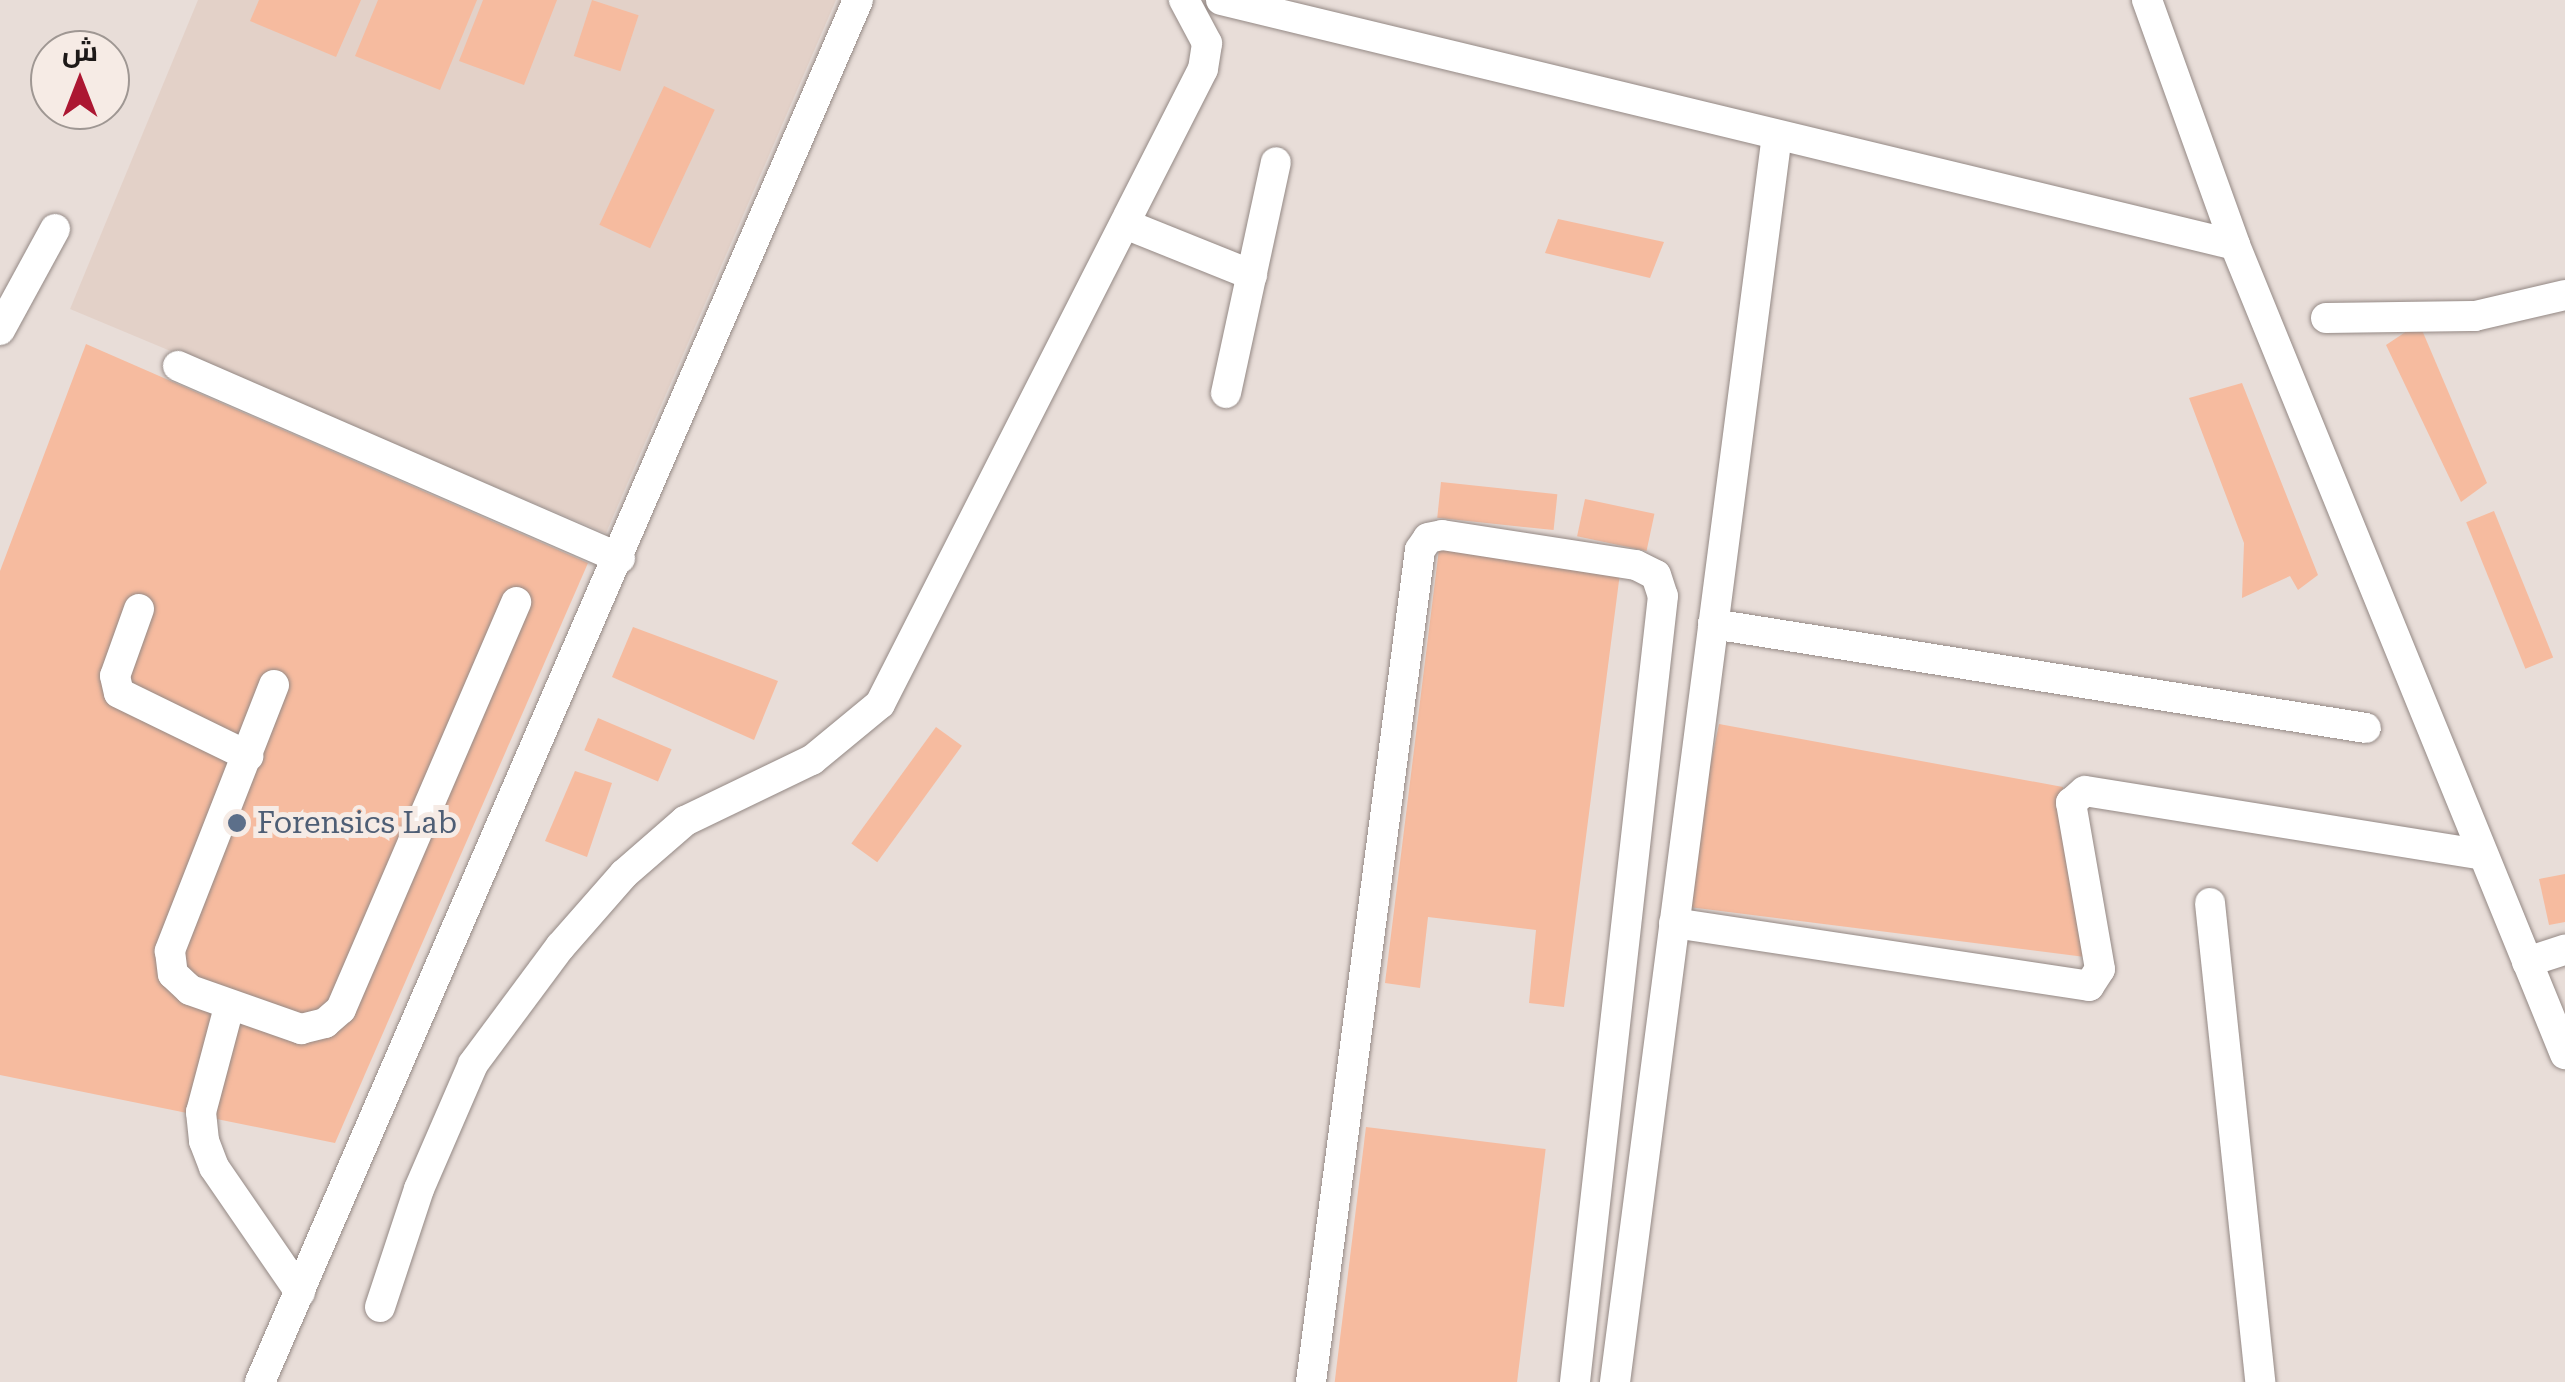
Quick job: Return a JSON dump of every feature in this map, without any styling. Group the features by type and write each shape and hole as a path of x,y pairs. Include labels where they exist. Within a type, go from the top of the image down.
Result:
{"street":[{"path":"260,1382 620,558 858,0"},
{"path":"380,1307 419,1189 473,1064 560,948 624,874 684,821 812,760 880,704 1208,57 1184,0"},
{"path":"1221,0 1269,6 1777,135 2235,244"},
{"path":"2147,0 2235,244 2565,1054"},
{"path":"1614,1382 1777,135"},
{"path":"1226,393 1276,162"},
{"path":"1125,224 1252,275"},
{"path":"0,330 55,229"},
{"path":"2326,318 2475,316 2565,295"},
{"path":"178,366 620,558"},
{"path":"1311,1382 1420,550 1428,538 1442,535 1636,564 1656,575 1663,596 1575,1382"},
{"path":"274,686 170,952 173,974 190,990 229,1007 302,1029 326,1023 341,1010 516,602"},
{"path":"139,609 115,676 119,692 248,756"},
{"path":"1714,624 2366,728"},
{"path":"1674,923 2089,986 2100,969 2071,804 2085,790 2483,855"},
{"path":"2210,904 2260,1382"},
{"path":"2527,962 2565,950"},
{"path":"229,1007 201,1112 204,1141 214,1167 300,1292"}],"shaded area":[{"path":"198,0 836,0 606,533 70,309"}],"building":[{"path":"259,0 361,0 336,57 250,21"},
{"path":"378,0 477,0 440,90 355,56"},
{"path":"483,0 557,0 524,85 459,61"},
{"path":"592,0 639,15 620,71 574,56"},
{"path":"664,86 715,110 650,248 599,225"},
{"path":"1558,219 1664,242 1650,278 1545,253"},
{"path":"2419,323 2487,483 2461,502 2386,345"},
{"name":"Forensics Lab","path":"86,344 588,563 335,1143 0,1075 0,571"},
{"path":"2242,383 2318,575 2298,590 2290,576 2242,598 2244,543 2189,398"},
{"path":"1441,482 1557,494 1554,530 1437,518"},
{"path":"1585,499 1654,514 1647,551 1577,536"},
{"path":"2494,511 2553,657 2525,669 2466,522"},
{"path":"1439,549 1620,573 1564,1007 1529,1003 1536,930 1428,917 1420,988 1385,983"},
{"path":"633,627 778,681 754,740 612,677"},
{"path":"598,718 672,749 658,781 584,750"},
{"path":"1719,724 2063,787 2085,957 1681,906"},
{"path":"936,727 962,746 877,862 851,843"},
{"path":"575,771 612,783 587,857 545,841"},
{"path":"2565,874 2565,922 2549,925 2539,879"},
{"path":"1366,1127 1546,1149 1517,1382 1335,1382"}],"place":[{"name":"Forensics Lab","path":"237,823"}]}
